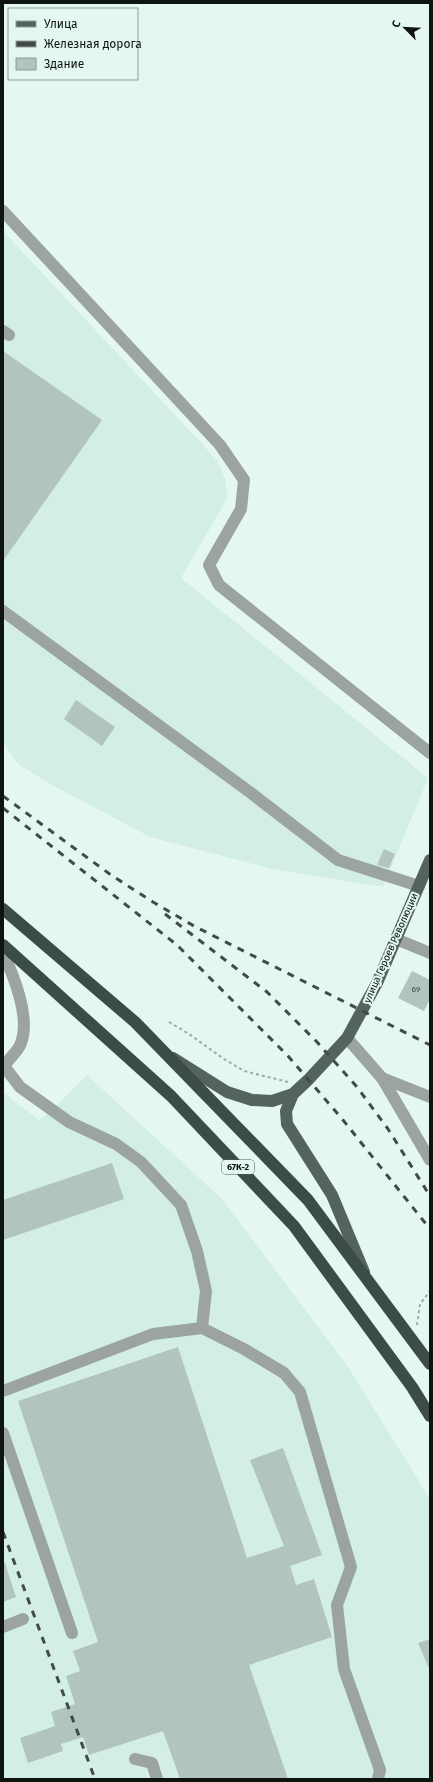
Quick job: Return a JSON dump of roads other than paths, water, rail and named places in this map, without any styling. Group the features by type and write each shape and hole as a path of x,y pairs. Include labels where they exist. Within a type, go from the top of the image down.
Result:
{"highway":[{"name":"67К-2","path":"3,909 135,1022 170,1056 308,1200 430,1364"},
{"name":"67К-2","path":"3,945 171,1096 294,1226 412,1387 430,1416"}],"main road":[{"name":"улица Героев Революции","path":"170,1056 227,1092 252,1100 272,1101 293,1094 347,1038 377,983 430,860"},
{"path":"293,1094 286,1111 287,1124 332,1194 368,1282"}],"street":[{"path":"3,211 220,445 244,480 241,509 209,565 219,585 430,753"},
{"path":"3,611 244,788 338,860 419,886"},
{"path":"396,939 430,953"},
{"path":"3,952 17,986 22,1014 23,1034 21,1044 3,1067 20,1088 69,1122 116,1144 141,1162 181,1205 197,1251 206,1291 202,1328"},
{"path":"347,1038 382,1078 430,1160"},
{"path":"382,1078 430,1097"},
{"path":"3,1391 153,1334 202,1328 244,1349 284,1373 300,1392 351,1567 337,1605 344,1669 380,1770 378,1779"},
{"path":"3,1433 72,1633"},
{"path":"3,1627 23,1619"},
{"path":"135,1759 152,1763 157,1779"}],"railway":[{"path":"3,796 111,875 194,926 430,1045"},
{"path":"3,808 177,945 288,1056 343,1120 430,1229"},
{"path":"165,914 267,992 317,1042 357,1087 388,1129 430,1196"},
{"path":"3,1532 95,1779"}]}
